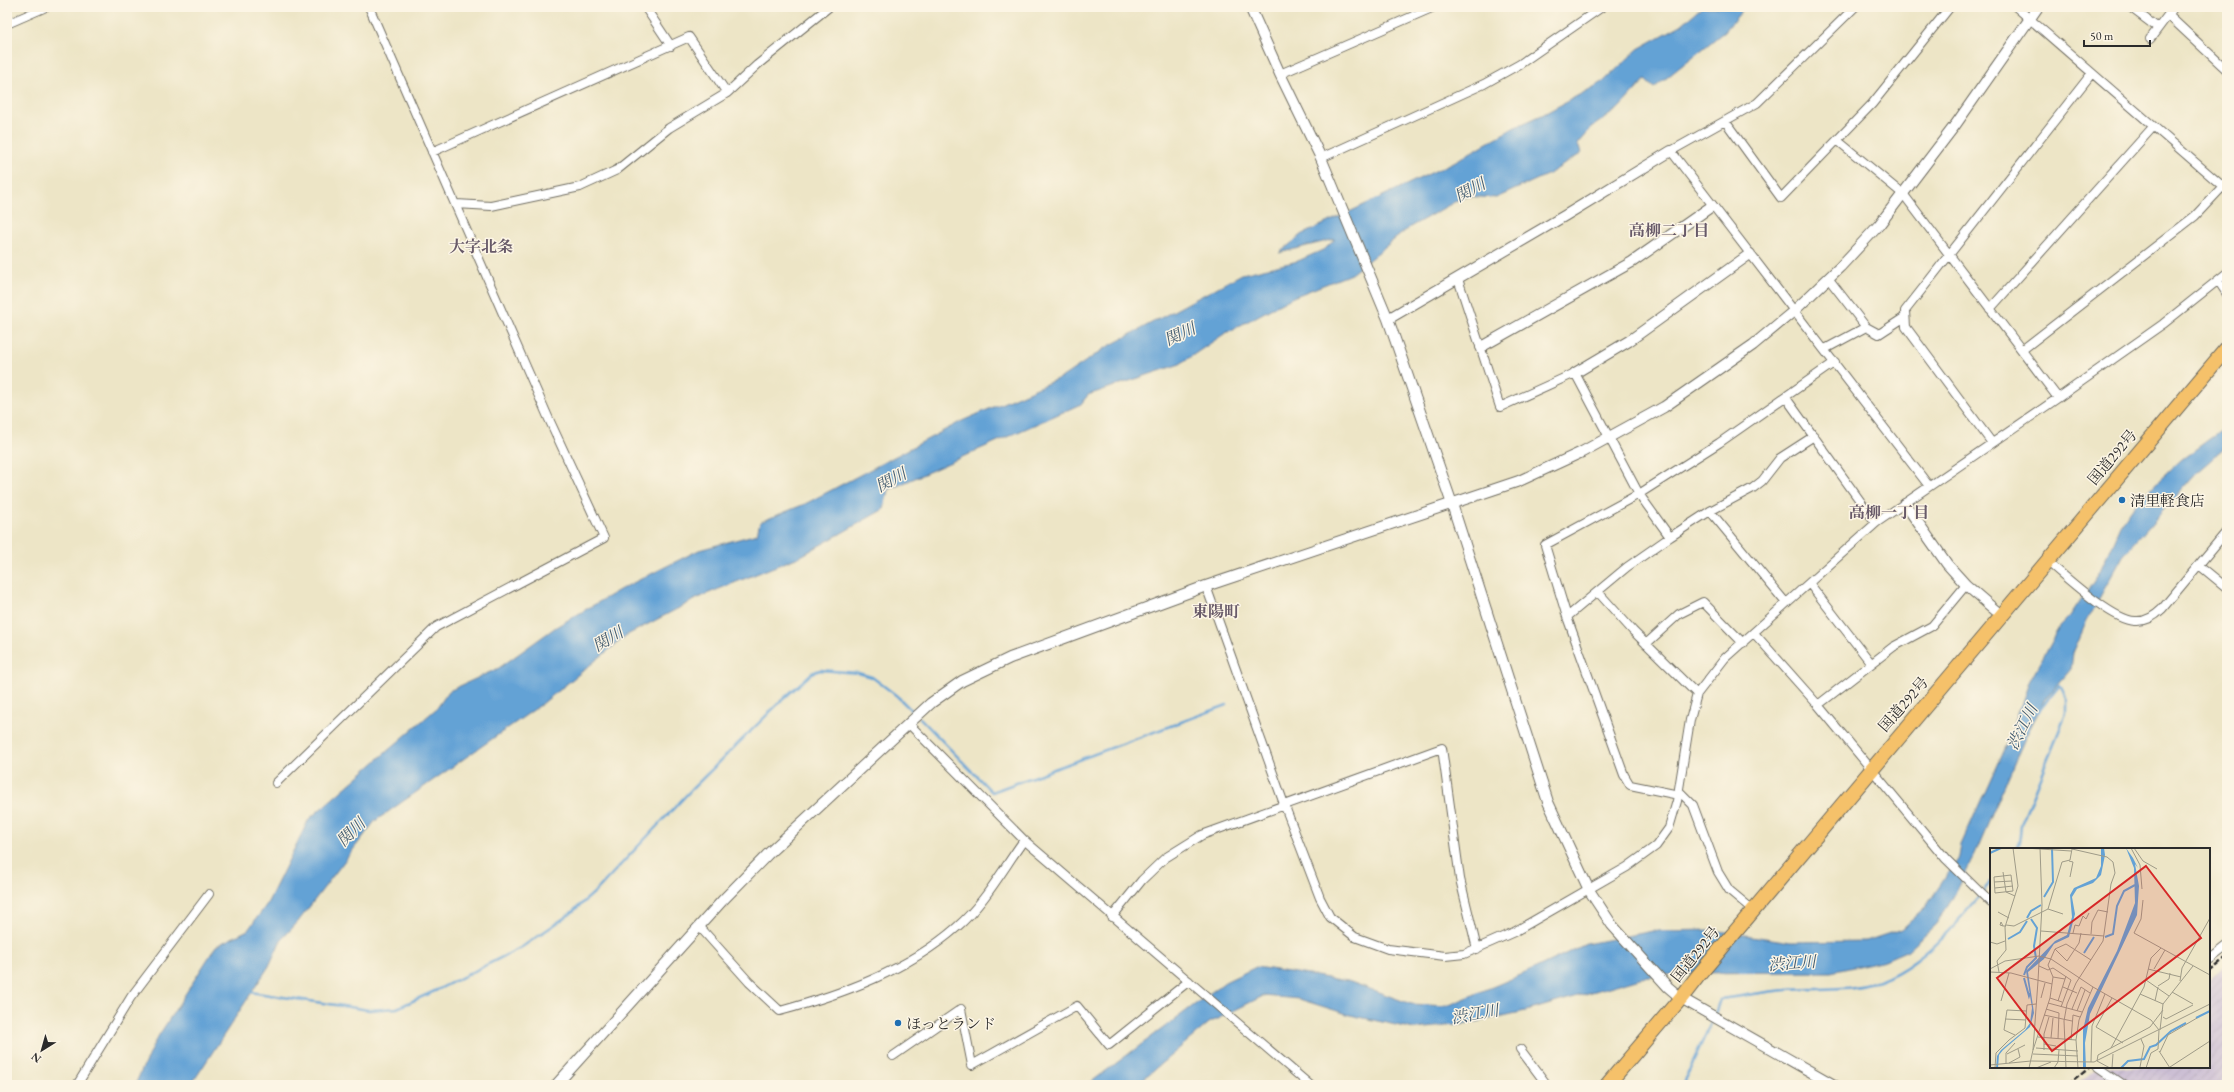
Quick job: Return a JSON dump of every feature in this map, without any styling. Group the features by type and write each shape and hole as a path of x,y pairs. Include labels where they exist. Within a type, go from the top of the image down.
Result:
{"highway":[{"name":"国道292号","path":"1607,1085 1682,998 1698,976 1870,769 2048,562 2109,486 2227,348"}],"street":[{"path":"7,24 46,7"},
{"path":"276,783 436,627 604,538 548,417 369,7"},
{"path":"645,7 671,46"},
{"path":"456,204 491,206 580,187 617,170 669,128 727,93 757,65 828,7"},
{"path":"1250,7 1280,74 1321,158 1387,315 1452,504 1548,802 1589,890 1612,925 1668,987 1682,998 1834,1085"},
{"path":"1280,74 1434,7"},
{"path":"1321,158 1484,84 1520,64 1602,7"},
{"path":"1387,315 1458,279 1671,151 1758,103 1855,7"},
{"path":"1725,121 1781,198 1872,104 1950,7"},
{"path":"2016,7 2226,187 2195,216 2022,350"},
{"path":"556,1085 699,926 769,853 908,723 931,703 962,681 1010,658 1206,586 1519,481 1609,438 1664,407 1753,345 1795,310 1879,225 1904,195 2038,7"},
{"path":"2130,7 2158,28"},
{"path":"2150,39 2174,7"},
{"path":"2168,15 2227,70"},
{"path":"432,152 671,46 689,36 727,93"},
{"path":"1992,443 1906,327 1905,311 2092,73"},
{"path":"1990,309 2153,126"},
{"path":"1837,140 1904,195 2058,398"},
{"path":"1671,151 1712,206 1795,310 1929,486"},
{"path":"1482,347 1632,262 1712,206"},
{"path":"1458,279 1482,347 1500,407 1575,373 1629,341 1750,254"},
{"path":"1206,586 1284,804 1320,898 1330,917 1354,938 1388,949 1413,954 1445,956 1464,954 1514,932 1589,890 1656,846 1669,828 1680,792 1690,720 1697,694 1725,658 1876,523 2163,324 2227,272"},
{"path":"1828,278 1866,327 1879,334 1905,317"},
{"path":"2218,280 2227,294"},
{"path":"1825,349 1866,327"},
{"path":"1680,792 1674,794 1630,785 1624,775 1567,617 1545,545 1639,494 1786,398 1835,362"},
{"path":"1575,373 1639,494 1670,537"},
{"path":"1786,398 1876,523"},
{"path":"1567,617 1627,567 1670,537 1710,511 1753,488 1762,481 1780,458 1814,436"},
{"path":"1905,504 1947,564 1966,585 2002,616"},
{"path":"1710,511 1786,603"},
{"path":"2048,562 2105,608 2122,618 2134,622 2149,619 2162,609 2227,532"},
{"path":"2199,565 2227,588"},
{"path":"1809,583 1871,663"},
{"path":"1818,705 1893,647 1932,626 1966,585"},
{"path":"1598,592 1646,644 1697,694"},
{"path":"1646,644 1679,614 1704,602 1743,643"},
{"path":"1754,633 1818,705 1946,859 1990,902"},
{"path":"908,723 1024,840 1112,917 1245,1028 1310,1085"},
{"path":"1112,917 1142,880 1165,858 1202,835 1442,748 1460,879 1477,949"},
{"path":"1680,792 1692,804 1718,872 1729,890 1749,915"},
{"path":"699,926 749,982 780,1011 854,987 898,967 929,948 957,927 978,905 1024,840"},
{"path":"78,1085 131,997 209,894"},
{"path":"2210,959 2227,946"},
{"path":"893,1056 961,1009 972,1065 1077,1006 1109,1045 1189,981"},
{"path":"1520,1049 1547,1085"},
{"path":"2099,1068 2124,1085"}],"shaded area":[{"path":"2227,964 2227,1085 2076,1085 2097,1068 2210,1068 2210,978"}],"water":[{"name":"関川","path":"1702,7 1745,7 1725,31 1654,88 1645,80 1618,109 1592,127 1577,144 1582,153 1549,174 1496,198 1465,196 1410,227 1351,274 1293,297 1224,334 1180,364 1088,395 1081,404 888,490 884,509 801,556 704,595 627,635 542,704 375,821 297,923 281,940 269,966 191,1085 135,1085 154,1043 216,946 248,930 267,904 309,819 437,708 449,691 499,668 556,627 621,589 699,550 757,534 760,522 805,504 962,421 1064,376 1107,347 1242,274 1298,261 1325,249 1335,239 1279,253 1303,234 1452,163 1515,127 1542,115 1603,82 1638,49 1681,25"},
{"name":"渋江川","path":"2227,426 2227,446 2197,472 2123,556 2085,625 2073,653 2071,669 2044,701 2025,738 1975,854 1951,901 1936,924 1908,950 1885,960 1831,972 1684,973 1640,978 1530,1010 1467,1024 1414,1029 1350,1015 1299,999 1263,996 1209,1023 1136,1085 1087,1085 1225,982 1256,967 1348,981 1411,1004 1447,1006 1523,974 1586,944 1653,931 1713,930 1791,942 1866,941 1902,929 1925,908 1959,857 1961,845 2012,731 2029,682 2059,627 2070,616 2100,571 2120,526 2138,500 2181,460"}],"waterway":[{"path":"250,992 369,1010 397,1008 437,990 522,947 570,914 596,891 692,789 781,701 812,673 820,670 858,673 872,677 897,696 916,715"},
{"name":"渋江川","path":"2016,848 2019,842 2022,821 2066,714 2066,698 2060,685 2038,712"},
{"path":"920,718 992,792 1227,705"},
{"path":"1715,1014 1720,999 1778,991 1854,987 1875,982 1895,974 1914,962 1947,933 1990,884"},
{"path":"1682,1085 1713,1019"}],"railway":[{"path":"2210,970 2227,957"},
{"path":"2067,1085 2088,1068"}],"place":[{"name":"清里軽食店","path":"2122,500"},
{"name":"ほっとランド","path":"898,1023"}],"district":[{"name":"高柳二丁目","path":"1669,230"},
{"name":"大字北条","path":"481,246"},
{"name":"高柳一丁目","path":"1889,512"},
{"name":"東陽町","path":"1216,611"}]}
